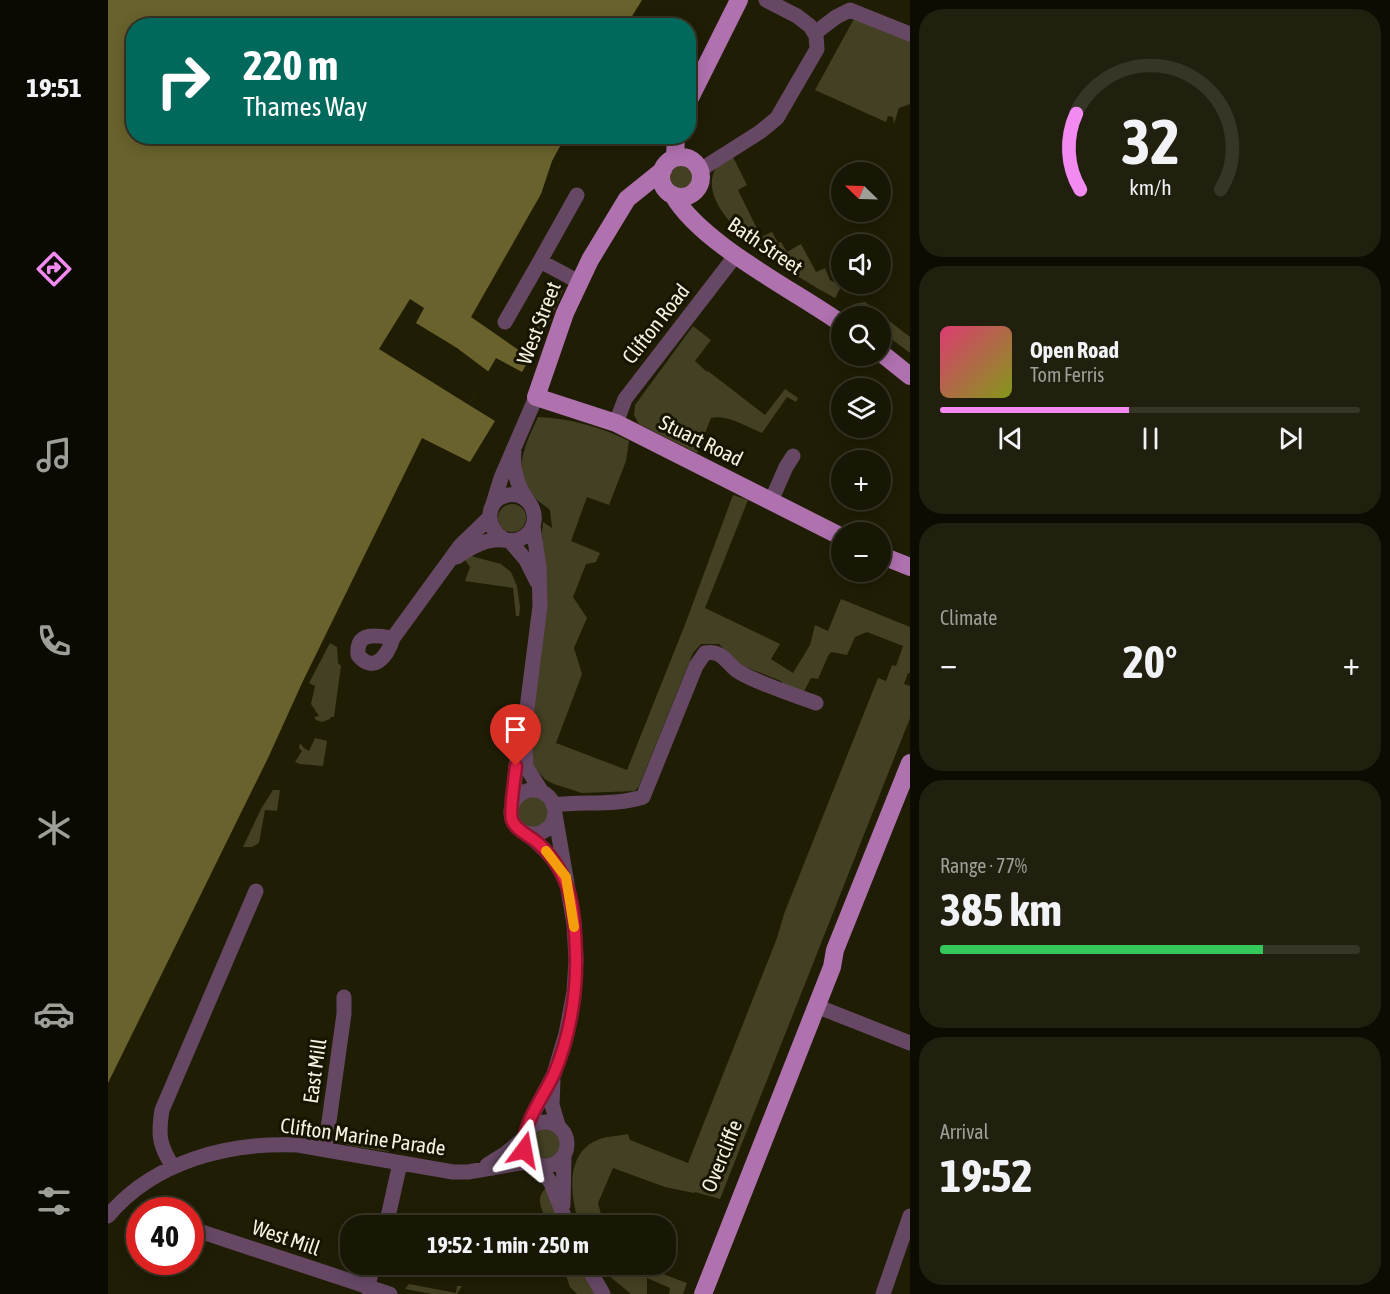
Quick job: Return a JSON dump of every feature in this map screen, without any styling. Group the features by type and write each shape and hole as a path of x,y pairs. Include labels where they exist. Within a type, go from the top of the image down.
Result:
{"main road":[{"path":"696,86 739,0"},
{"path":"669,164 680,157 692,160 700,170 700,182 695,192 685,197 671,193 662,181 674,144"},
{"name":"West Street","path":"536,397 565,313 579,282 627,200 669,164"},
{"name":"West Street","path":"614,221 639,199 671,193"},
{"name":"Bath Street","path":"671,193 689,217 736,255 831,317"},
{"path":"891,361 910,376"},
{"name":"Stuart Road","path":"536,397 616,423 831,531"},
{"path":"891,559 910,567"},
{"name":"Overcliffe","path":"691,1294 812,990 835,950 910,763"},
{"name":"Overcliffe","path":"703,1294 832,967 835,950"},
{"name":"Overcliffe","path":"786,1054 795,1048 811,1006 816,1006"},
{"name":"Overcliffe","path":"699,1274 707,1270 732,1208 739,1202"}],"street":[{"path":"700,170 760,132 777,118 817,49 818,42 815,33 808,24 766,0"},
{"path":"815,33 855,5 910,34"},
{"path":"506,322 577,195"},
{"name":"Clifton Road","path":"616,423 625,399 736,255"},
{"path":"540,261 579,282"},
{"name":"West Street","path":"491,511 514,445 536,397"},
{"name":"West Street","path":"514,445 513,459 518,487 527,500"},
{"path":"771,501 793,456"},
{"path":"393,638 460,546 506,495 527,500 534,512 533,527 539,566 538,629 525,724 516,766 511,814 515,826 538,843 553,858 566,877"},
{"path":"491,511 493,531 507,540 526,560 540,588"},
{"path":"450,562 479,544 493,540 523,538 533,527"},
{"path":"554,809 629,801 643,796 696,666 705,653 713,651 720,653 742,674 816,703"},
{"path":"525,724 526,767 554,809 574,924 576,960 570,1018 554,1074 525,1135 524,1150 546,1175 564,1215"},
{"path":"513,802 529,790 542,792"},
{"path":"525,833 538,834 544,831 549,826 554,809"},
{"path":"173,1167 160,1143 162,1110 256,891"},
{"name":"East Mill","path":"325,1150 344,1014 344,997"},
{"path":"816,1006 910,1043"},
{"path":"554,1074 552,1105 558,1125 566,1135 567,1142 564,1156 562,1208"},
{"path":"525,1135 540,1122 558,1125"},
{"name":"Clifton Marine Parade","path":"479,1170 506,1154 525,1135"},
{"name":"Clifton Marine Parade","path":"108,1216 146,1184 173,1167 216,1151 252,1145 298,1145 453,1172 535,1163"},
{"path":"535,1163 552,1164 564,1156"},
{"path":"388,1215 400,1163"},
{"path":"883,1294 904,1250 910,1216"},
{"name":"West Mill","path":"204,1233 390,1294"},
{"path":"367,1288 371,1275"},
{"path":"592,1275 603,1294"}],"shaded area":[{"path":"108,0 642,0 631,18 126,18 126,144 561,144 552,161 541,194 471,317 530,358 522,372 496,358 469,405 495,421 470,462 422,438 108,1083"},
{"path":"856,15 910,39 910,104 899,108 894,124 893,117 888,116 886,122 815,90"},
{"path":"732,155 747,185 738,190 761,237 772,232 787,252 801,244 816,272 825,268 831,280 831,294 837,294 835,298 775,261 732,224 718,204 712,185 717,166"},
{"path":"681,162 687,163 695,171 695,183 687,191 681,192 675,191 667,183 666,177 667,171 675,163"},
{"path":"559,288 563,290 540,344 537,343 540,336 534,332"},
{"path":"865,302 870,306 852,306"},
{"path":"891,322 910,337 910,353 891,339"},
{"path":"693,326 711,340 695,361 765,415 785,389 798,398 796,402 787,397 762,433 730,419 711,418 697,453 639,424 634,415 635,405"},
{"path":"538,417 585,424 629,441 626,461 609,505 587,497 571,541 600,553 596,562 586,564 573,597 587,618 574,648 582,674 556,743 627,770 686,622 733,495 748,500 705,608 780,644 771,659 793,673 810,645 815,625 828,631 841,599 910,627 910,673 904,684 910,686 910,718 720,1199 665,1187 613,1168 598,1203 601,1215 577,1215 572,1189 575,1164 588,1145 606,1137 628,1134 630,1140 688,1163 878,678 886,681 892,665 896,666 903,646 867,632 855,637 847,655 832,652 829,654 818,679 811,678 803,693 784,686 781,681 738,664 719,644 701,644 693,653 635,791 582,793 546,780 534,768 528,748 546,571 543,522 552,528 550,510 533,496 522,476 526,446"},
{"path":"512,504 522,508 526,518 522,528 512,532 502,528 498,518 502,508"},
{"path":"471,556 501,564 511,572 517,586 519,616 516,616 513,588 465,581 470,567 465,560"},
{"path":"330,643 337,647 338,663 341,666 334,717 322,722 314,717 319,716 311,704 315,686 309,683"},
{"path":"315,738 327,741 323,766 295,762 302,751 299,748 300,743 309,751"},
{"path":"273,790 280,790 277,811 265,810 259,843 252,847 243,847 261,809"},
{"path":"533,796 544,801 549,812 544,823 533,828 522,823 517,812 522,801"},
{"path":"545,1129 556,1133 560,1144 556,1155 545,1159 534,1155 530,1144 534,1133"},
{"path":"338,1135 390,1152 351,1146 345,1144"},
{"path":"547,1187 558,1215 544,1215 540,1201"},
{"path":"566,1275 585,1275 597,1294 577,1294 570,1287"},
{"path":"608,1275 666,1275 687,1283 683,1294 669,1294 670,1288 647,1278 647,1294 631,1294"},
{"path":"409,1284 456,1293 457,1286 462,1286 457,1294 432,1294 405,1289"}],"pier":[{"path":"410,299 424,308 416,323 457,348 489,372 469,405 379,349"}],"slow traffic":[{"path":"546,851 566,877 574,927"}],"route":[{"path":"516,766 511,808 512,820 515,826 538,843 553,858 566,877 574,924 576,960 574,992 566,1034 554,1074 542,1095 524,1138 524,1150"}]}
